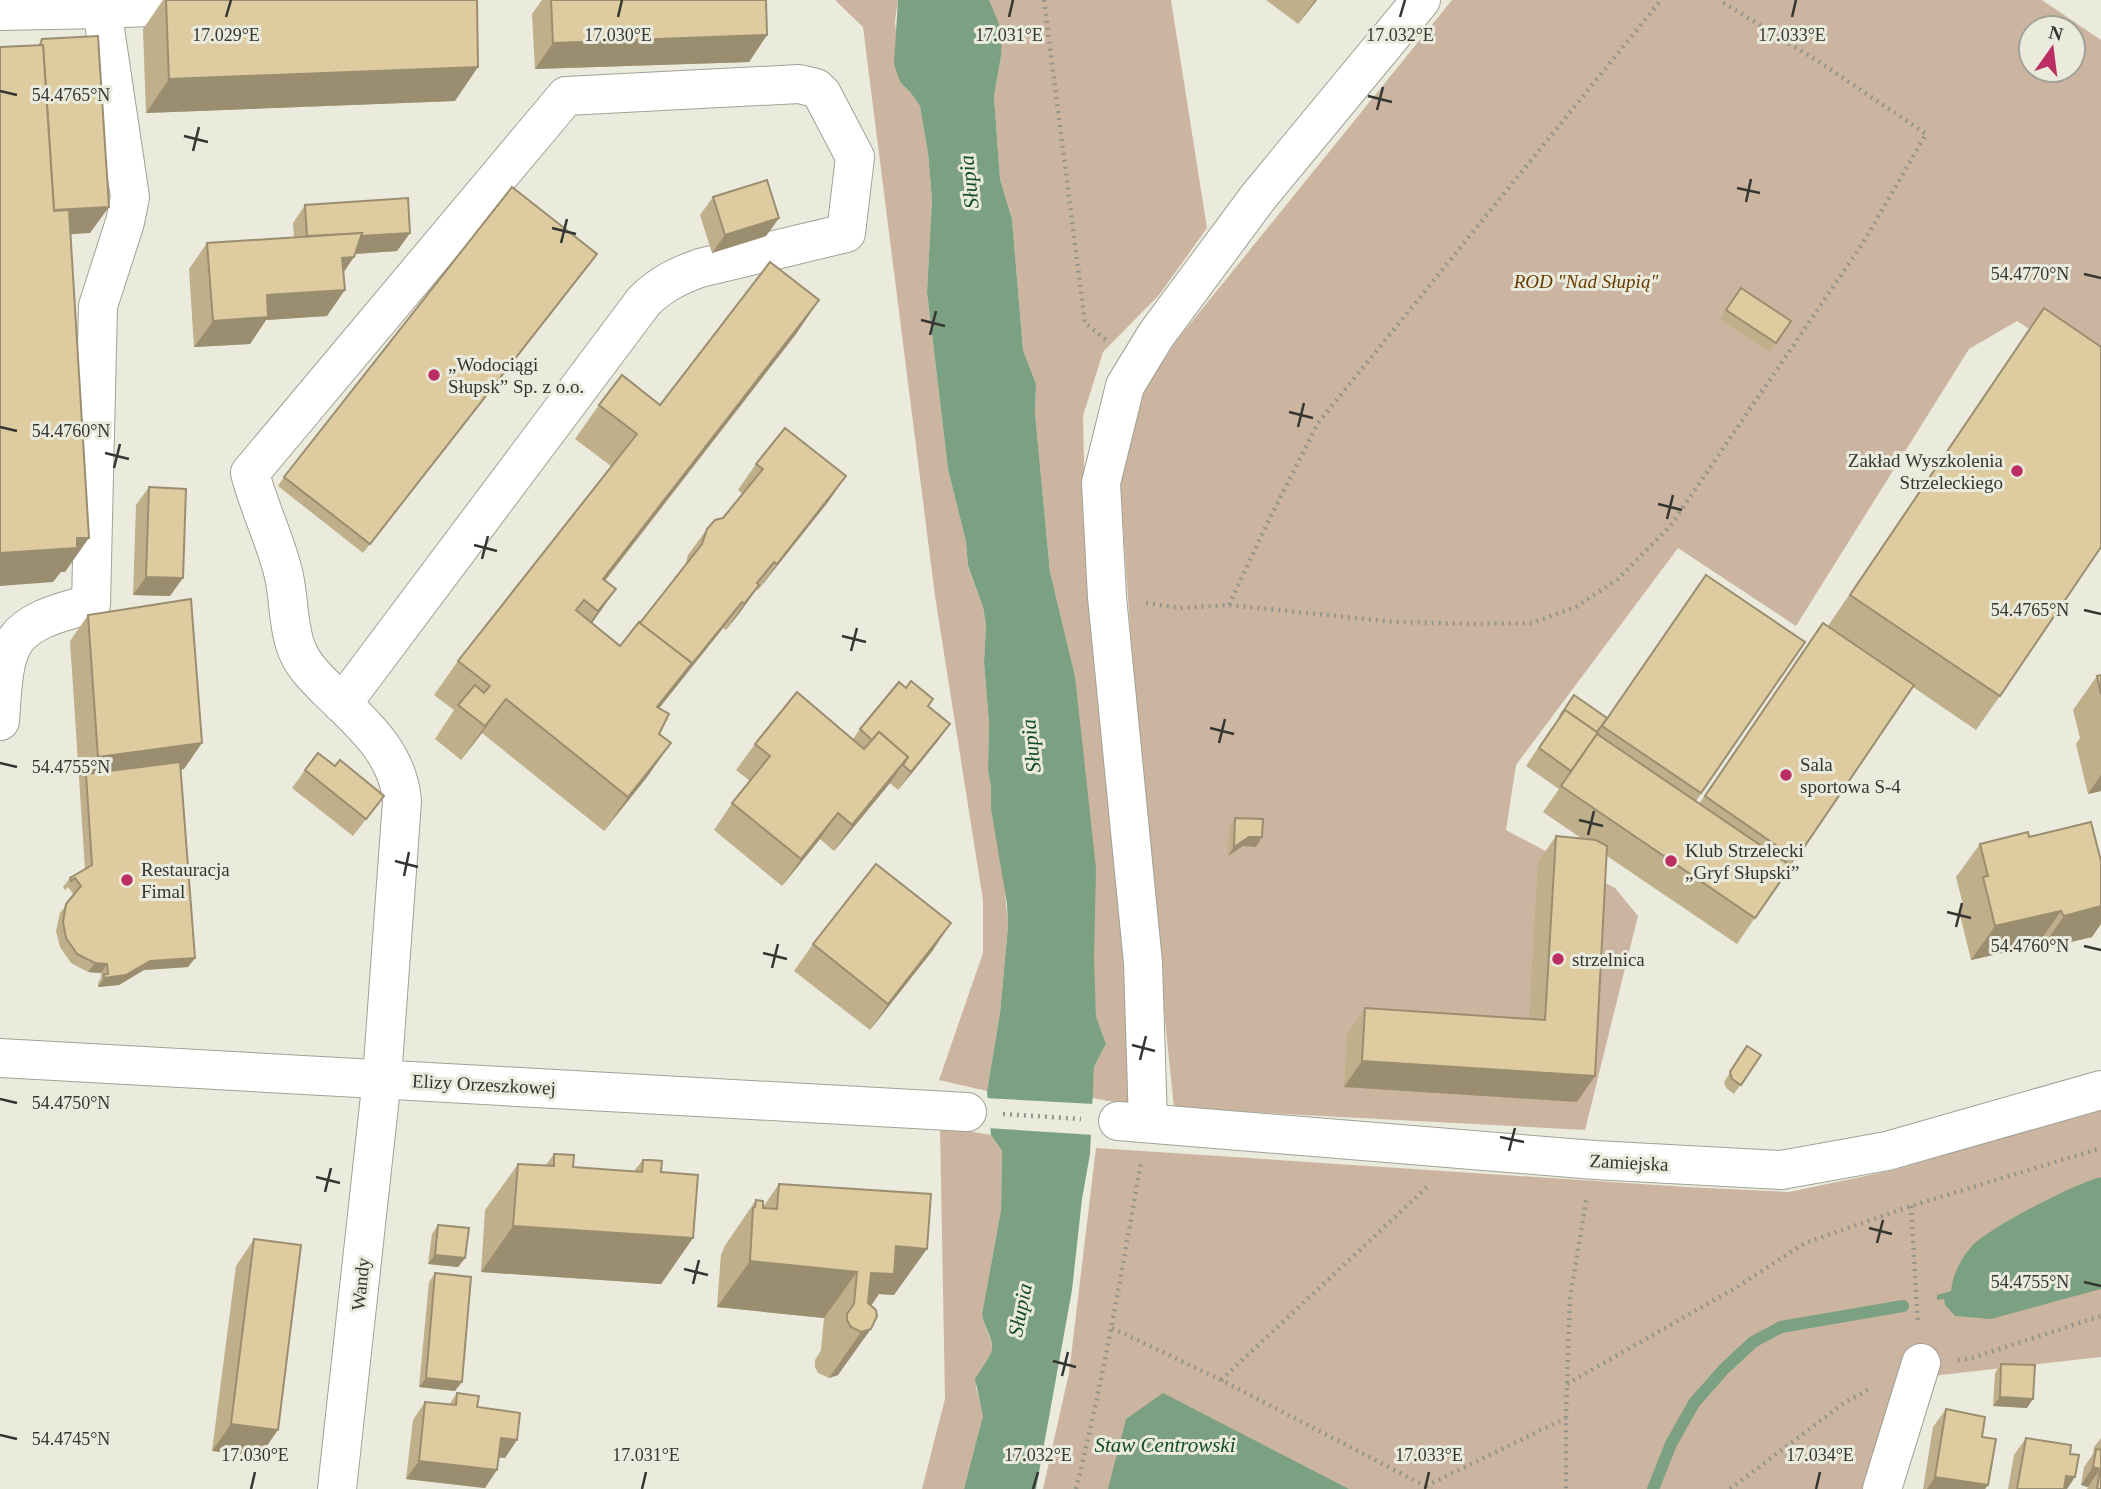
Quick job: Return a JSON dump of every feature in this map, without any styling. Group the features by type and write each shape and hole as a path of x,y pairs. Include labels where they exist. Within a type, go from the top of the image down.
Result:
{"street":[{"path":"0,11 307,0"},
{"path":"1133,1122 1143,963 1107,597 1101,483 1125,386 1156,335 1259,196 1420,0"},
{"path":"0,719 4,665 19,635 31,624 45,617 91,604 98,306 125,222 130,197 102,9"},
{"name":"Wandy","path":"337,1489 382,1078 402,801 395,767 381,745 342,704 305,665 296,649 280,560 250,473 566,96 800,83 816,88 822,94 855,157 846,233 700,268 658,287 644,301 342,704"},
{"name":"Elizy Orzeszkowej","path":"0,1058 967,1112"},
{"name":"Zamiejska","path":"1133,1122 1595,1160 1781,1170 1887,1151 2101,1090"},
{"path":"1882,1489 1921,1363"}],"path":[{"path":"1044,0 1085,323 1138,364"},
{"path":"1229,605 1318,423 1661,0"},
{"path":"1107,597 1180,608 1229,605 1395,622 1532,623 1576,607 1618,579 1671,525 1863,243 1926,134 1821,63 1719,0"},
{"path":"967,1112 1133,1122 1112,1328 1076,1489"},
{"path":"1221,1380 1468,1148"},
{"path":"1567,1384 1737,1287 1805,1243 1912,1206 2101,1148"},
{"path":"1566,1489 1570,1298 1595,1160"},
{"path":"1912,1206 1921,1363"},
{"path":"1730,1489 1844,1402 1921,1363 1972,1358 2101,1315"},
{"path":"1112,1328 1221,1380 1428,1488 1566,1418"}],"green space":[{"path":"835,0 898,0 895,21 900,82 920,106 928,153 932,200 927,292 948,469 966,542 968,567 983,607 986,625 984,662 989,723 988,770 1008,926 1000,1013 987,1091 939,1080 983,953 983,900 935,596 863,27"},
{"path":"989,0 1171,0 1207,228 1159,295 1103,352 1083,416 1085,508 1140,1106 1091,1098 1094,1067 1106,1044 1096,1016 1082,754 1075,676 1050,572 1035,413 1036,384 1023,350 1012,219 1000,179 994,96 1001,56"},
{"name":"ROD \"Nad Słupią\"","path":"1452,0 2042,0 2063,14 2017,14 2017,84 2087,84 2087,31 2101,40 2101,376 2017,321 1969,349 1796,626 1678,548 1516,765 1506,830 1615,888 1638,916 1585,1130 1174,1108 1142,795 1119,471 1134,406 1177,340"},
{"path":"2101,1109 2101,1357 1923,1377 1897,1489 1043,1489 1069,1373 1096,1148 1789,1192 1894,1170"},
{"path":"940,1126 991,1135 1002,1151 1001,1210 982,1314 992,1350 976,1384 983,1415 964,1489 922,1489 945,1399"}],"water":[{"name":"Słupia","path":"898,0 989,0 1002,31 994,96 1000,179 1012,219 1023,350 1036,384 1035,413 1050,572 1075,676 1096,868 1096,1016 1106,1044 1094,1067 1090,1154 1072,1290 1036,1489 964,1489 983,1416 975,1379 992,1348 982,1314 1001,1210 1002,1151 991,1135 987,1091 1000,1013 1008,926 988,770 989,723 984,662 986,625 983,607 968,566 966,542 948,469 927,292 932,200 928,153 920,106 900,82 894,64"},
{"path":"2101,1177 2101,1289 1991,1319 1955,1316 1945,1305 1944,1299 1937,1300 1937,1295 1951,1291 1960,1262 1980,1239 2033,1207"},
{"name":"Staw Centrowski","path":"1163,1393 1349,1489 1108,1489 1126,1419"}],"pier":[{"path":"985,1098 1094,1104 1094,1135 987,1128"}],"building":[{"path":"166,0 477,0 478,67 169,79"},
{"path":"551,0 766,0 767,35 553,43"},
{"path":"98,36 109,207 54,210 43,45 40,45 42,39"},
{"path":"43,45 54,211 69,210 89,538 77,538 77,548 0,553 0,47"},
{"path":"767,180 779,218 725,235 713,197"},
{"path":"512,187 597,254 370,544 284,477"},
{"path":"408,198 410,233 307,236 305,205"},
{"path":"362,233 354,257 342,258 345,290 267,295 268,317 213,321 207,243"},
{"path":"770,262 819,300 603,579 616,589 598,611 584,600 576,610 620,646 639,622 692,663 657,707 669,714 659,734 671,743 628,797 506,699 485,726 458,705 475,685 484,693 490,686 458,661 637,434 599,405 622,375 660,405"},
{"path":"1741,288 1791,321 1776,343 1726,310"},
{"name":"Zakład Wyszkolenia Strzeleckiego","path":"2044,308 2101,347 2101,547 2000,696 1850,595"},
{"path":"785,428 846,476 777,564 774,562 744,604 742,602 688,669 692,663 640,623 702,544 707,529 715,520 723,518 763,469 756,464"},
{"path":"149,487 186,489 183,578 146,577"},
{"path":"1706,575 1805,642 1701,793 1602,726"},
{"path":"191,599 202,743 98,757 88,615"},
{"name":"Sala sportowa S-4","path":"1823,623 1914,685 1796,859 1705,796"},
{"path":"2101,675 2101,694 2097,676"},
{"path":"911,681 933,699 928,706 950,724 911,772 903,765 908,757 879,732 872,740 860,729 899,682 906,688"},
{"path":"797,692 864,749 879,732 908,757 852,825 838,813 801,859 732,803 770,756 755,744"},
{"path":"1574,695 1607,718 1597,732 1565,710 1560,716"},
{"path":"1565,710 1598,733 1571,771 1539,748"},
{"path":"1597,734 1791,866 1755,918 1561,786"},
{"path":"318,753 335,766 340,760 384,796 366,819 305,770"},
{"name":"Restauracja Fimal","path":"180,762 195,958 150,961 126,975 104,978 104,974 108,974 107,964 95,963 77,954 66,938 63,922 66,904 81,886 75,878 71,881 70,878 92,865 86,774"},
{"path":"1235,818 1263,819 1262,837 1249,837 1234,847"},
{"path":"2091,822 2101,861 2101,906 2064,916 2061,911 1995,926 1983,877 1988,876 1980,844 2028,832 2029,837"},
{"path":"1556,836 1596,840 1607,846 1595,1076 1362,1061 1365,1008 1545,1020"},
{"path":"876,864 951,923 888,1004 813,944"},
{"path":"1747,1046 1761,1055 1741,1085 1732,1079 1730,1072"},
{"path":"554,1154 574,1155 573,1167 642,1172 643,1160 651,1160 662,1161 661,1172 698,1175 693,1238 513,1226 518,1164 554,1166"},
{"path":"779,1184 931,1194 927,1249 896,1246 894,1274 871,1273 868,1303 876,1310 877,1316 871,1329 861,1332 851,1327 847,1320 847,1314 854,1304 857,1272 750,1261 753,1208 756,1200 763,1201 763,1208 777,1209"},
{"path":"438,1225 469,1228 465,1258 435,1255"},
{"path":"254,1239 301,1245 278,1430 231,1424"},
{"path":"435,1273 471,1277 462,1382 426,1378"},
{"path":"2001,1364 2035,1365 2033,1399 2000,1397"},
{"path":"457,1393 479,1396 477,1407 520,1413 517,1440 501,1438 497,1470 419,1461 425,1402 456,1405"},
{"path":"1946,1409 1985,1417 1982,1437 1996,1439 1988,1485 1935,1477"},
{"path":"2026,1438 2071,1445 2070,1454 2079,1455 2075,1477 2066,1476 2064,1489 2017,1489"},
{"path":"2096,1449 2101,1450 2101,1489 2097,1489 2100,1469 2093,1467"}],"waterway":[{"path":"1653,1489 1671,1444 1694,1403 1753,1342 1781,1327 1903,1306"}],"place":[{"name":"„Wodociągi Słupsk” Sp. z o.o.","path":"434,375"},
{"name":"Zakład Wyszkolenia Strzeleckiego","path":"2017,471"},
{"name":"Sala sportowa S-4","path":"1786,775"},
{"name":"Klub Strzelecki „Gryf Słupski”","path":"1671,861"},
{"name":"Restauracja Fimal","path":"127,880"},
{"name":"strzelnica","path":"1558,959"}]}
